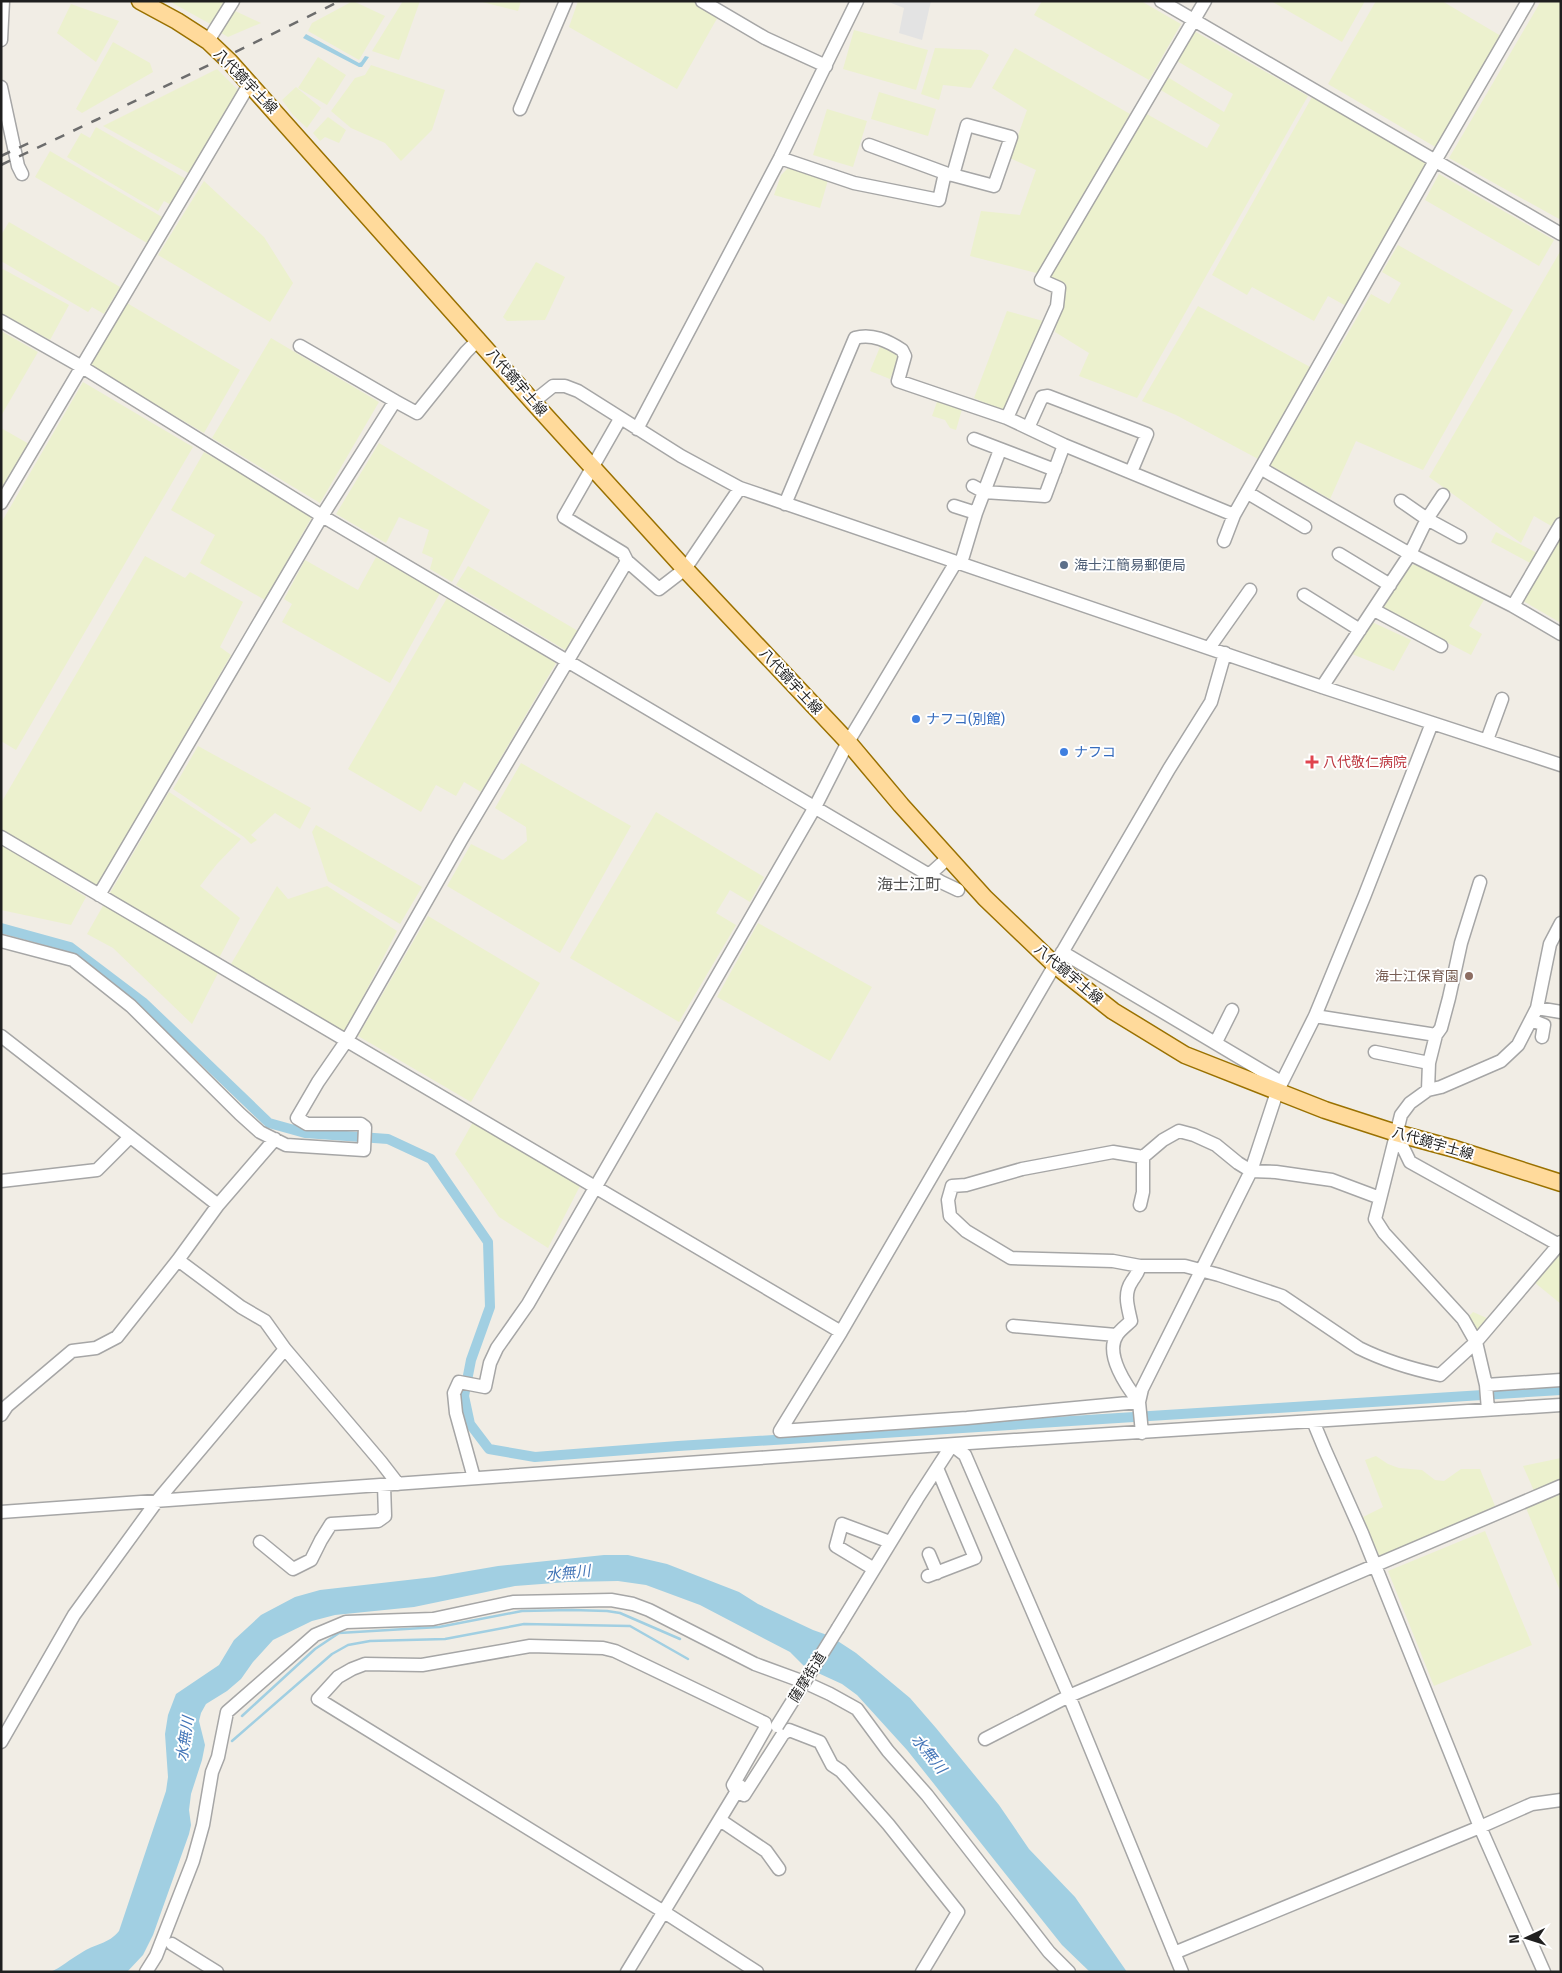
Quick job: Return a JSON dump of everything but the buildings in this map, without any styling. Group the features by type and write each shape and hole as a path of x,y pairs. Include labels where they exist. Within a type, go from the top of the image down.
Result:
{"main road":[{"name":"八代鏡宇土線","path":"140,1 177,21 208,41 250,83 533,402 685,569 848,742 901,805 985,898 1058,958 1113,1011 1185,1055 1279,1087 1396,1133 1455,1149 1561,1183"}],"street":[{"path":"1,40 3,1"},
{"path":"208,41 233,1"},
{"path":"520,109 566,1"},
{"path":"702,1 765,38 826,66"},
{"path":"637,430 780,158 857,1"},
{"path":"1161,1 1561,234"},
{"path":"1007,418 1057,306 1059,288 1041,280 1205,1"},
{"path":"1224,541 1234,515 1528,1"},
{"path":"1,504 250,83"},
{"path":"1,87 18,166 22,174"},
{"path":"780,158 854,183 939,200 949,174 967,125 1011,137 994,186 949,174 868,145"},
{"path":"1,321 82,367 322,516 929,875 958,890"},
{"path":"785,504 855,338 871,336 902,350 905,356 898,381 1007,418 1064,445 1234,515"},
{"path":"300,346 418,413 460,359 479,339"},
{"path":"533,402 553,386 565,386 578,391 637,430 740,488 1224,654 1561,765"},
{"path":"1028,428 1042,397 1048,396 1147,434 1131,472"},
{"path":"99,895 322,516 395,401"},
{"path":"620,419 594,468 564,517 623,553 627,561 659,589 685,569 740,488"},
{"path":"974,439 1055,470"},
{"path":"979,489 1045,496 1064,445"},
{"path":"474,1478 456,1413 454,1393 459,1382 485,1388 490,1363 497,1348 528,1304 814,806 848,742 958,563 976,513 979,489 1000,450"},
{"path":"1262,469 1410,554 1513,606 1561,634"},
{"path":"1248,492 1305,527"},
{"path":"1322,687 1410,554 1427,519 1443,495"},
{"path":"1401,502 1460,537"},
{"path":"954,506 976,513"},
{"path":"1513,606 1561,524"},
{"path":"1339,554 1390,585"},
{"path":"1,941 73,960 131,1006 260,1132 286,1145 364,1150 365,1127 360,1124 307,1124 297,1118 318,1082 348,1040 461,840 627,561"},
{"path":"1209,648 1250,590"},
{"path":"1304,595 1360,630"},
{"path":"1374,610 1441,646"},
{"path":"1139,1402 967,1418 780,1431 937,1168 1169,769 1211,702 1224,654"},
{"path":"1487,740 1502,698"},
{"path":"1142,1432 1139,1402 1142,1389 1251,1171 1279,1087 1315,1016 1432,723"},
{"path":"1,837 840,1332"},
{"path":"929,875 949,857"},
{"path":"1428,1090 1429,1063 1436,1035 1447,1006 1461,943 1480,882"},
{"path":"1488,1409 1486,1386 1476,1342 1463,1319 1384,1233 1375,1219 1401,1115 1410,1103 1428,1090 1441,1087 1501,1061 1518,1044 1537,1008 1550,944 1561,923"},
{"path":"1058,958 1216,1042 1279,1087"},
{"path":"1537,1008 1561,1012"},
{"path":"1216,1042 1232,1010"},
{"path":"1315,1016 1436,1035"},
{"path":"1531,1020 1544,1025 1542,1037"},
{"path":"1,1036 218,1205"},
{"path":"1375,1052 1429,1063"},
{"path":"1140,1205 1143,1192 1143,1157 1163,1140 1179,1131 1194,1135 1216,1145 1251,1171 1276,1172 1332,1180 1380,1198"},
{"path":"952,1186 948,1200 950,1216 966,1231 1011,1258 1113,1261 1140,1266 1185,1266 1219,1275 1282,1296 1372,1355 1408,1368 1440,1375 1476,1342 1560,1244 1410,1162 1396,1133"},
{"path":"1,1181 97,1170 130,1137"},
{"path":"3,1408 72,1351 96,1348 117,1337 178,1260 218,1205 275,1139"},
{"path":"952,1186 966,1186 1022,1169 1113,1152 1143,1157"},
{"path":"937,1168 952,1186"},
{"path":"178,1260 242,1307 265,1321 285,1349 382,1462 398,1484"},
{"path":"1139,1402 1128,1388 1112,1353 1116,1335 1131,1322 1126,1301 1127,1290 1138,1274 1140,1266"},
{"path":"1014,1326 1116,1335"},
{"path":"1,1742 74,1615 157,1501 285,1349"},
{"path":"1486,1386 1561,1380"},
{"path":"1,1512 1313,1420 1561,1405"},
{"path":"1313,1420 1324,1450 1362,1533 1480,1827 1544,1972"},
{"path":"952,1445 965,1455 1069,1696 1182,1972"},
{"name":"薩摩街道","path":"627,1972 776,1726 952,1445"},
{"path":"929,1554 933,1574 975,1558 937,1468"},
{"path":"260,1542 293,1569 311,1560 320,1540 332,1524 378,1520 385,1516 384,1485"},
{"path":"985,1739 1069,1696 1561,1486"},
{"path":"874,1569 836,1546 842,1524 890,1542"},
{"path":"146,1972 156,1956 193,1861 203,1825 212,1772 218,1757 227,1712 315,1635 346,1622 433,1619 513,1602 611,1600 633,1604 649,1610 755,1664 804,1682 858,1710 888,1752 927,1795 1049,1952 1069,1972"},
{"path":"757,1972 664,1912 318,1699 338,1677 352,1668 365,1664 422,1665 530,1646 603,1648 615,1651 765,1723 766,1727 733,1785 737,1792 744,1795 783,1734 789,1730 820,1742 832,1765 840,1771 888,1824 958,1912 922,1972"},
{"path":"1174,1953 1532,1804 1561,1800"},
{"path":"720,1820 766,1851 779,1869"},
{"path":"172,1944 217,1972"}],"green space":[{"path":"169,1 226,1 212,25"},
{"path":"353,1 385,16 359,60 308,31 312,23"},
{"path":"403,1 420,1 399,60 372,51"},
{"path":"478,1 521,1 518,11"},
{"path":"578,1 694,1 719,15 677,89 569,27"},
{"path":"1042,1 1141,1 1181,24 1149,80 1034,15"},
{"path":"1271,1 1365,1 1342,42"},
{"path":"1376,1 1442,1 1501,36 1437,148 1328,84"},
{"path":"1541,1 1561,1 1561,220 1449,158"},
{"path":"71,4 119,21 96,62 57,33"},
{"path":"233,10 261,23 228,37 218,31"},
{"path":"854,30 928,50 916,90 843,69"},
{"path":"1194,31 1308,96 1137,398 1079,376 1089,353 1055,332 1066,284 1049,277 1145,113 1207,148 1220,125 1159,89 1166,76 1224,112 1233,94 1177,61"},
{"path":"113,42 150,63 153,72 82,113 76,109"},
{"path":"935,48 981,50 989,55 971,88 943,85 939,100 921,94"},
{"path":"1015,48 1130,114 1040,274 970,256 981,211 1020,215 1036,170 1010,158 1027,110 992,88"},
{"path":"318,57 346,75 327,105 298,88"},
{"path":"371,65 445,90 432,130 401,161 385,143 351,128 331,111 355,78 365,75"},
{"path":"217,69 238,90 190,174 103,126"},
{"path":"296,87 321,108 307,128 293,115 282,100"},
{"path":"879,92 936,109 928,136 871,119"},
{"path":"1312,97 1429,163 1348,307 1328,296 1314,321 1252,287 1247,295 1212,275"},
{"path":"827,109 867,121 853,167 813,155"},
{"path":"328,117 346,130 339,143 325,137 320,141 313,133"},
{"path":"96,127 186,179 171,205 164,201 158,211 67,157 81,133 90,138"},
{"path":"50,151 162,217 147,243 35,177"},
{"path":"788,168 828,180 820,208 774,195 781,175"},
{"path":"1439,174 1554,240 1539,266 1425,200"},
{"path":"204,181 264,237 293,283 270,322 158,255"},
{"path":"9,222 120,287 104,314 92,307 88,312 1,261 1,235"},
{"path":"1398,245 1513,310 1423,470 1356,441 1330,499 1270,465 1371,294 1389,304 1401,283 1382,272"},
{"path":"1561,250 1561,513 1553,527 1534,516 1521,543 1429,477"},
{"path":"536,262 565,277 545,320 507,321 503,317"},
{"path":"1,268 69,305 50,340 1,313"},
{"path":"127,303 240,370 204,433 90,366"},
{"path":"1198,306 1312,368 1260,460 1176,415 1142,401"},
{"path":"1007,311 1043,321 1004,412 974,398"},
{"path":"1,331 38,352 1,416"},
{"path":"271,338 379,402 320,503 212,438"},
{"path":"880,347 900,355 890,379 870,371"},
{"path":"83,382 193,447 16,750 1,741 1,523"},
{"path":"938,399 963,406 956,430 950,428 945,420 932,416"},
{"path":"1,428 29,444 1,492"},
{"path":"379,443 490,510 452,582 430,569 433,558 422,553 429,530 399,517 386,543 336,514"},
{"path":"204,452 313,515 265,600 200,563 215,535 171,510"},
{"path":"1496,532 1537,553 1532,564 1491,542"},
{"path":"1561,534 1561,623 1523,601"},
{"path":"145,556 185,578 190,572 243,602 220,647 231,655 96,888 1,829 1,803"},
{"path":"376,557 440,593 390,683 282,622 292,604 284,599 305,560 358,590"},
{"path":"1417,564 1485,598 1469,626 1482,634 1471,655 1383,609 1408,566"},
{"path":"468,566 578,631 567,651 456,585"},
{"path":"447,598 556,663 481,792 464,782 456,796 436,785 421,812 348,769"},
{"path":"1372,622 1411,640 1394,671 1352,654"},
{"path":"198,746 311,808 300,829 275,813 251,835 257,840 251,844 244,837 173,789"},
{"path":"521,763 631,826 560,953 447,886 471,844 503,860 527,841 526,827 495,808"},
{"path":"169,792 241,839 217,864 200,886 240,918 219,958 110,893"},
{"path":"656,812 764,877 750,902 730,890 716,913 736,925 679,1022 570,958"},
{"path":"316,825 422,887 400,924 328,881 312,832"},
{"path":"1,844 86,897 71,925 1,910"},
{"path":"277,886 288,899 327,886 397,931 345,1032 231,964"},
{"path":"104,904 219,971 192,1024 113,948 87,934"},
{"path":"428,916 540,983 471,1102 358,1036"},
{"path":"758,923 872,987 830,1061 717,997"},
{"path":"473,1122 580,1186 548,1248 499,1217 455,1154"},
{"path":"1561,1251 1561,1304 1534,1282"},
{"path":"1473,1312 1489,1319 1478,1333 1467,1318"},
{"path":"1376,1456 1388,1464 1399,1468 1422,1470 1435,1480 1444,1481 1461,1469 1480,1469 1495,1506 1381,1560 1363,1517 1383,1507 1365,1460"},
{"path":"1561,1458 1561,1479 1534,1491 1523,1466"},
{"path":"1561,1494 1561,1593 1526,1508"},
{"path":"1485,1531 1532,1645 1434,1686 1388,1571"}],"shaded area":[{"path":"886,1 931,1 922,40 899,33 904,8"}],"water":[{"path":"306,34 359,63 365,56 369,57 362,67 359,67 303,38"},
{"name":"水無川","path":"604,1555 628,1555 667,1564 739,1592 758,1604 830,1636 856,1653 910,1698 936,1728 999,1805 1029,1849 1075,1897 1127,1972 1090,1972 1062,1945 907,1750 857,1695 842,1684 805,1667 790,1652 700,1605 646,1585 618,1581 515,1586 414,1607 335,1615 312,1621 273,1640 253,1662 241,1679 227,1691 206,1704 201,1713 199,1721 205,1745 191,1794 189,1810 191,1825 189,1834 153,1935 143,1955 127,1972 50,1972 86,1950 111,1939 119,1931 166,1791 168,1777 165,1734 168,1715 176,1694 219,1665 234,1640 261,1615 295,1597 320,1590 434,1577 498,1566"}],"waterway":[{"path":"1,928 70,947 144,1003 269,1123 305,1133 388,1139 431,1159 488,1242 490,1307 471,1360 464,1396 470,1424 489,1449 535,1457 678,1446 1561,1390"},
{"path":"242,1716 315,1649 339,1633 439,1627 522,1611 572,1610 620,1613 680,1639"},
{"path":"232,1741 332,1654 348,1645 370,1641 445,1639 524,1624 630,1626 688,1659"}],"railway":[{"path":"1,165 340,1"},
{"path":"1,156 33,141"}],"place":[{"name":"海士江簡易郵便局","path":"1064,565"},
{"name":"ナフコ(別館)","path":"916,719"},
{"name":"ナフコ","path":"1064,752"},
{"name":"八代敬仁病院","path":"1312,762"},
{"name":"海士江保育園","path":"1469,976"}],"district":[{"name":"海士江町","path":"909,884"}]}
